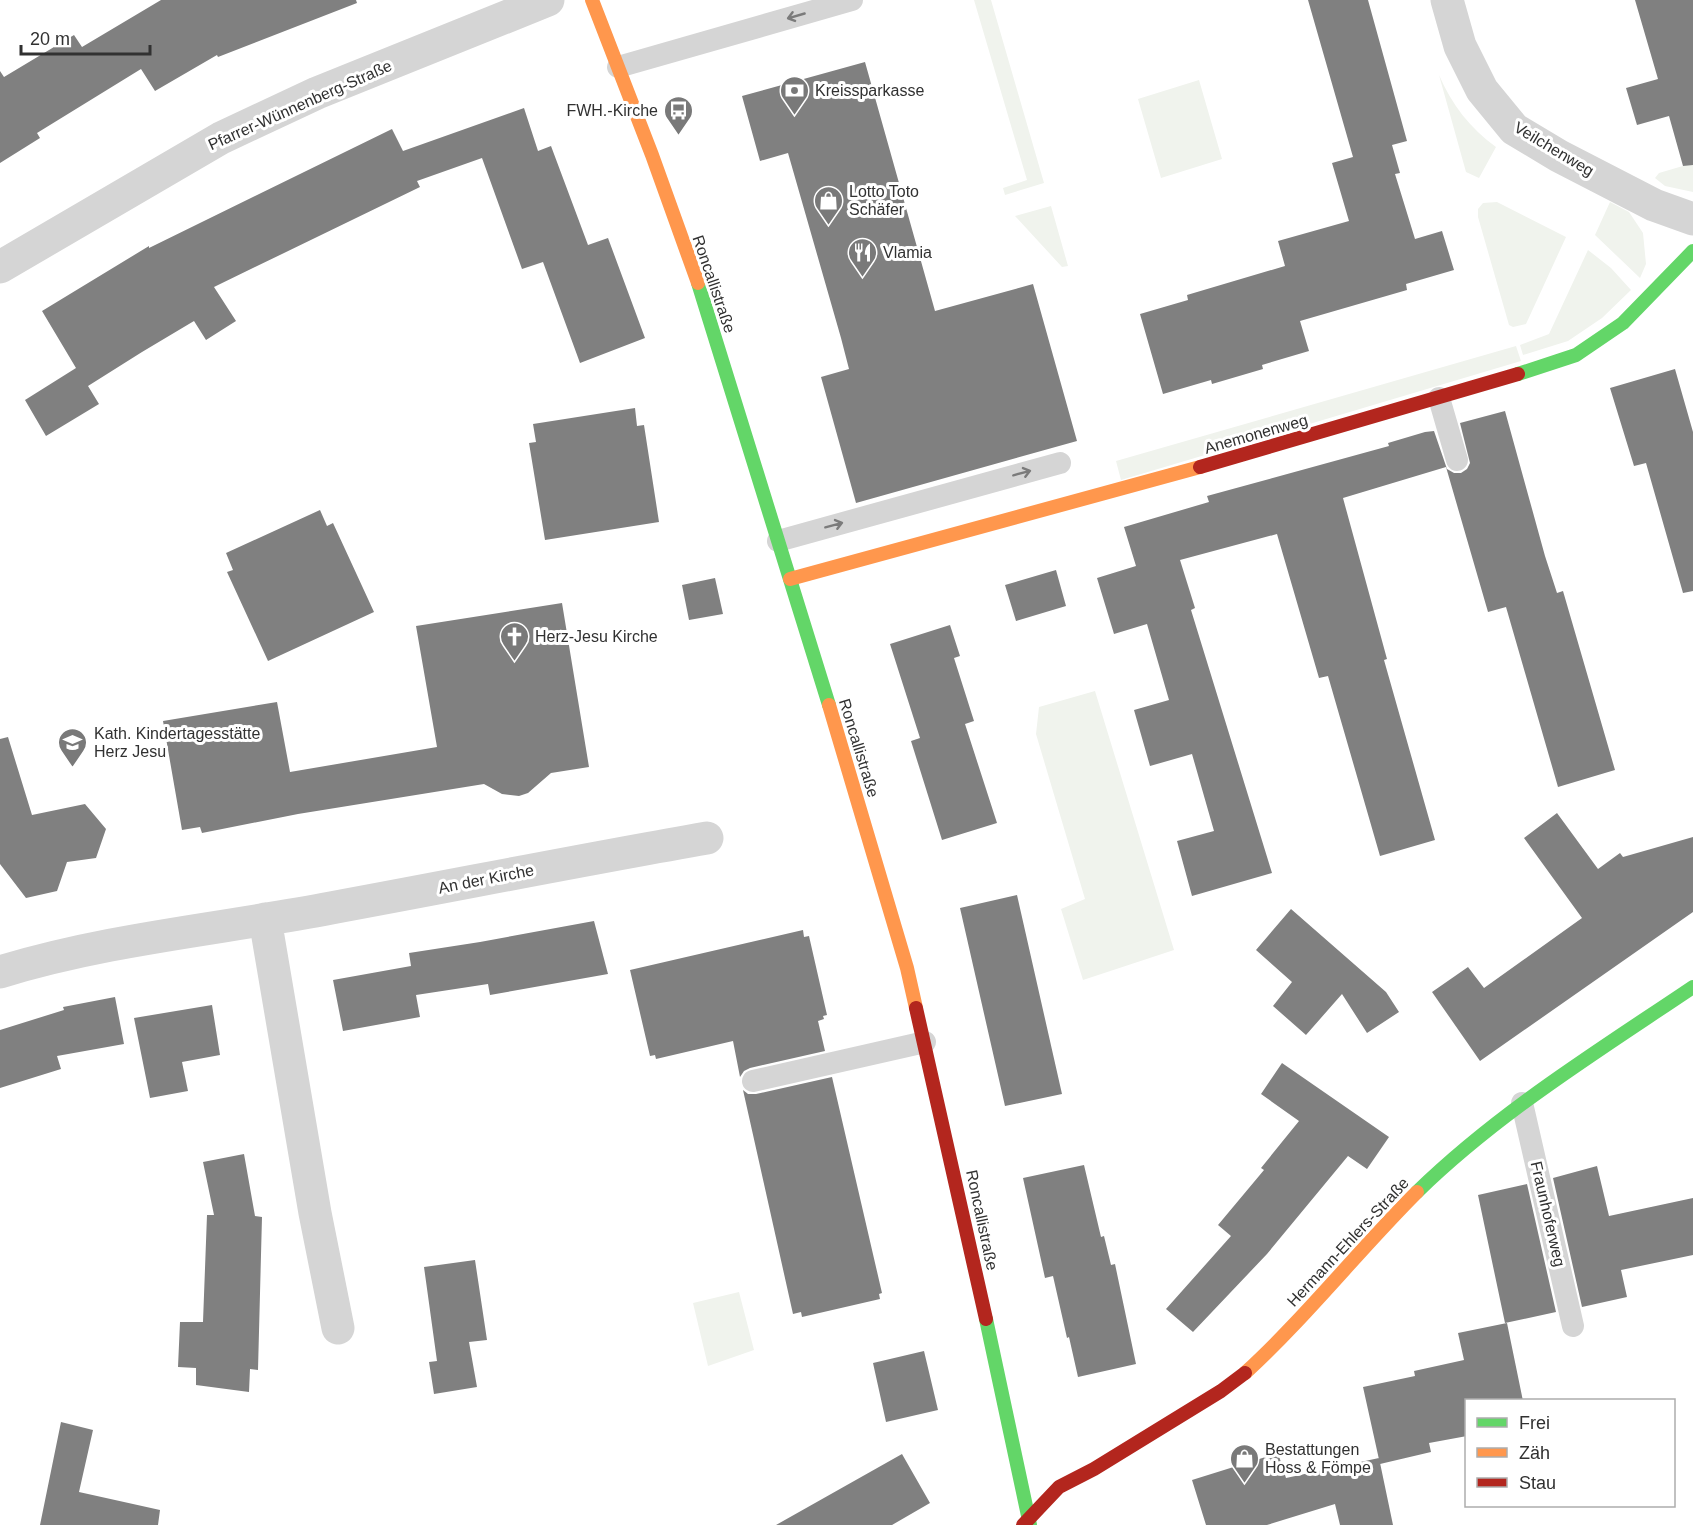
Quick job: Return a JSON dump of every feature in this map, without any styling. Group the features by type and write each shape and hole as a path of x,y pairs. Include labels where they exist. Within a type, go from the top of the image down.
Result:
{"street":[{"name":"Pfarrer-Wünnenberg-Straße","path":"0,267 221,138 317,93 548,0"},
{"name":"Roncallistraße","path":"592,0 704,300 900,946 925,1042 994,1350 1027,1522"},
{"name":"Veilchenweg","path":"1447,0 1460,46 1482,90 1515,129 1559,156 1654,205 1693,219"},
{"name":"Anemonenweg","path":"790,579 1136,486 1439,398 1576,355 1623,323 1693,251"},
{"name":"An der Kirche","path":"0,972 74,953 707,838"},
{"path":"265,919 315,1213 338,1328"},
{"name":"Hermann-Ehlers-Straße","path":"1027,1522 1059,1487 1094,1469 1221,1391 1246,1372 1292,1326 1380,1228 1450,1160 1522,1103 1693,987"}],"lane":[{"path":"618,67 852,0"},
{"path":"1439,398 1457,460"},
{"path":"778,541 1060,463"},
{"path":"753,1081 925,1042"},
{"name":"Fraunhoferweg","path":"1522,1103 1573,1326"}],"shaded area":[{"path":"974,0 991,0 1044,183 1005,195 1003,188 1027,180"},
{"path":"1439,75 1463,115 1496,147 1479,178 1466,172"},
{"path":"1199,80 1222,159 1161,178 1138,99"},
{"path":"1693,163 1693,192 1665,186 1655,178 1659,173"},
{"path":"1497,202 1566,237 1526,324 1513,327 1509,325 1478,217 1478,209 1483,203"},
{"path":"1610,202 1629,212 1643,233 1646,264 1640,278 1595,235"},
{"path":"1051,206 1068,266 1062,267 1015,216"},
{"path":"1588,250 1611,268 1631,290 1602,318 1568,341 1523,355 1520,345 1549,334"},
{"path":"1516,346 1521,361 1121,480 1116,461"},
{"path":"1095,691 1174,950 1083,980 1061,909 1085,899 1036,734 1039,707"},
{"path":"739,1292 754,1350 708,1366 693,1303"}],"building":[{"path":"161,0 356,0 357,3 218,57 217,55 155,91 141,69 37,133 40,138 0,163 0,71 4,77 74,35 82,47"},
{"path":"1308,0 1368,0 1407,141 1392,145 1400,173 1395,174 1415,239 1442,231 1454,270 1406,284 1407,290 1300,321 1309,351 1262,365 1263,369 1212,384 1211,380 1163,394 1140,314 1188,300 1187,295 1285,266 1278,241 1349,221 1332,163 1353,157"},
{"path":"1635,0 1693,0 1693,165 1683,166 1669,116 1637,125 1626,88 1658,79"},
{"path":"865,62 935,311 1033,284 1077,441 856,503 821,377 849,369 841,338 788,153 760,161 742,96"},
{"path":"524,108 538,151 551,146 588,245 608,238 645,338 580,363 543,262 522,269 482,158 417,181 420,187 214,287 236,321 206,340 194,321 142,352 88,386 99,404 46,436 25,400 76,368 42,311 149,246 149,248 392,129 403,151"},
{"path":"1675,369 1693,432 1693,591 1683,593 1646,463 1634,466 1610,388"},
{"path":"635,408 637,426 644,425 659,522 545,540 529,443 536,442 533,424"},
{"path":"1505,411 1545,556 1557,593 1563,591 1615,770 1558,787 1506,607 1488,612 1446,467 1343,498 1387,659 1384,660 1435,840 1380,856 1328,676 1319,678 1277,534 1180,560 1195,608 1191,610 1272,873 1192,896 1177,841 1214,831 1192,754 1150,766 1134,710 1169,700 1147,624 1114,634 1097,578 1136,566 1124,527 1209,502 1207,496 1389,446 1388,443 1425,432 1434,431 1447,469 1454,473 1461,473 1470,463 1460,423"},
{"path":"320,510 327,526 333,523 374,612 268,661 227,572 233,570 226,553"},
{"path":"1056,570 1066,606 1016,621 1005,585"},
{"path":"715,578 723,614 689,620 682,585"},
{"path":"562,603 589,767 551,773 528,793 519,796 502,794 484,784 298,814 202,833 200,827 182,830 163,721 277,702 290,772 437,747 416,626"},
{"path":"950,625 960,656 954,658 974,721 965,724 997,823 942,840 911,741 920,738 890,644"},
{"path":"8,737 32,815 85,804 106,829 96,858 67,862 57,891 26,898 0,864 0,739"},
{"path":"1557,813 1598,869 1620,853 1623,857 1693,837 1693,912 1480,1061 1432,992 1468,967 1484,988 1582,918 1524,838"},
{"path":"1017,895 1062,1094 1005,1106 960,908"},
{"path":"1291,909 1386,992 1399,1012 1367,1033 1342,994 1306,1035 1273,1006 1292,982 1256,950"},
{"path":"594,921 608,974 490,995 488,984 416,995 420,1017 343,1031 333,980 411,966 409,953"},
{"path":"803,930 804,937 809,936 827,1015 818,1021 825,1051 750,1068 740,1077 733,1041 656,1059 655,1055 650,1056 630,970"},
{"path":"115,997 124,1044 57,1056 61,1069 0,1088 0,1030 64,1010 63,1007"},
{"path":"212,1005 220,1055 182,1062 188,1091 150,1098 134,1018"},
{"path":"1282,1063 1389,1137 1367,1169 1348,1156 1267,1254 1193,1332 1166,1309 1231,1236 1218,1225 1264,1170 1261,1168 1299,1121 1261,1094"},
{"path":"832,1077 882,1293 879,1294 880,1299 802,1317 801,1312 793,1314 743,1090 748,1094 756,1094"},
{"path":"244,1154 255,1216 262,1217 258,1370 250,1369 249,1392 196,1385 196,1368 178,1367 180,1322 203,1322 207,1215 214,1215 203,1162"},
{"path":"1084,1165 1101,1237 1104,1236 1111,1265 1115,1264 1136,1364 1078,1377 1053,1276 1045,1278 1023,1178"},
{"path":"1597,1166 1609,1216 1693,1198 1693,1255 1621,1270 1627,1297 1582,1307 1553,1178"},
{"path":"1527,1184 1556,1312 1505,1323 1478,1195"},
{"path":"475,1260 487,1340 469,1342 477,1387 434,1394 429,1362 437,1361 424,1267"},
{"path":"1507,1323 1523,1399 1465,1399 1465,1436 1429,1443 1431,1452 1380,1464 1363,1387 1415,1376 1414,1371 1464,1360 1458,1333"},
{"path":"924,1351 938,1410 886,1422 873,1363"},
{"path":"61,1422 93,1430 79,1492 160,1510 158,1525 40,1525"},
{"path":"1278,1453 1286,1478 1379,1458 1393,1525 1340,1525 1335,1504 1267,1525 1206,1525 1192,1480"},
{"path":"902,1454 930,1503 892,1525 776,1525"}],"traffic: fast":[{"path":"1518,374 1576,355 1623,323 1693,251"},
{"path":"698,283 829,705"},
{"path":"1417,1192 1481,1135 1515,1109 1693,987"},
{"path":"986,1319 1030,1525"}],"traffic: slow":[{"path":"592,0 652,155 698,283"},
{"path":"790,579 1200,467"},
{"path":"829,705 907,968 916,1008"},
{"path":"1245,1373 1417,1192"}],"traffic: jam":[{"path":"1200,467 1518,374"},
{"path":"916,1008 986,1319"},
{"path":"1023,1525 1059,1487 1094,1469 1221,1391 1245,1373"}],"place":[{"name":"Kreissparkasse","path":"794,116"},
{"name":"FWH.-Kirche","path":"679,136"},
{"name":"Lotto Toto Schäfer","path":"828,226"},
{"name":"Vlamia","path":"862,278"},
{"name":"Herz-Jesu Kirche","path":"514,662"},
{"name":"Kath. Kindertagesstätte Herz Jesu","path":"73,768"},
{"name":"Bestattungen Hoss & Fömpe","path":"1244,1484"}]}
